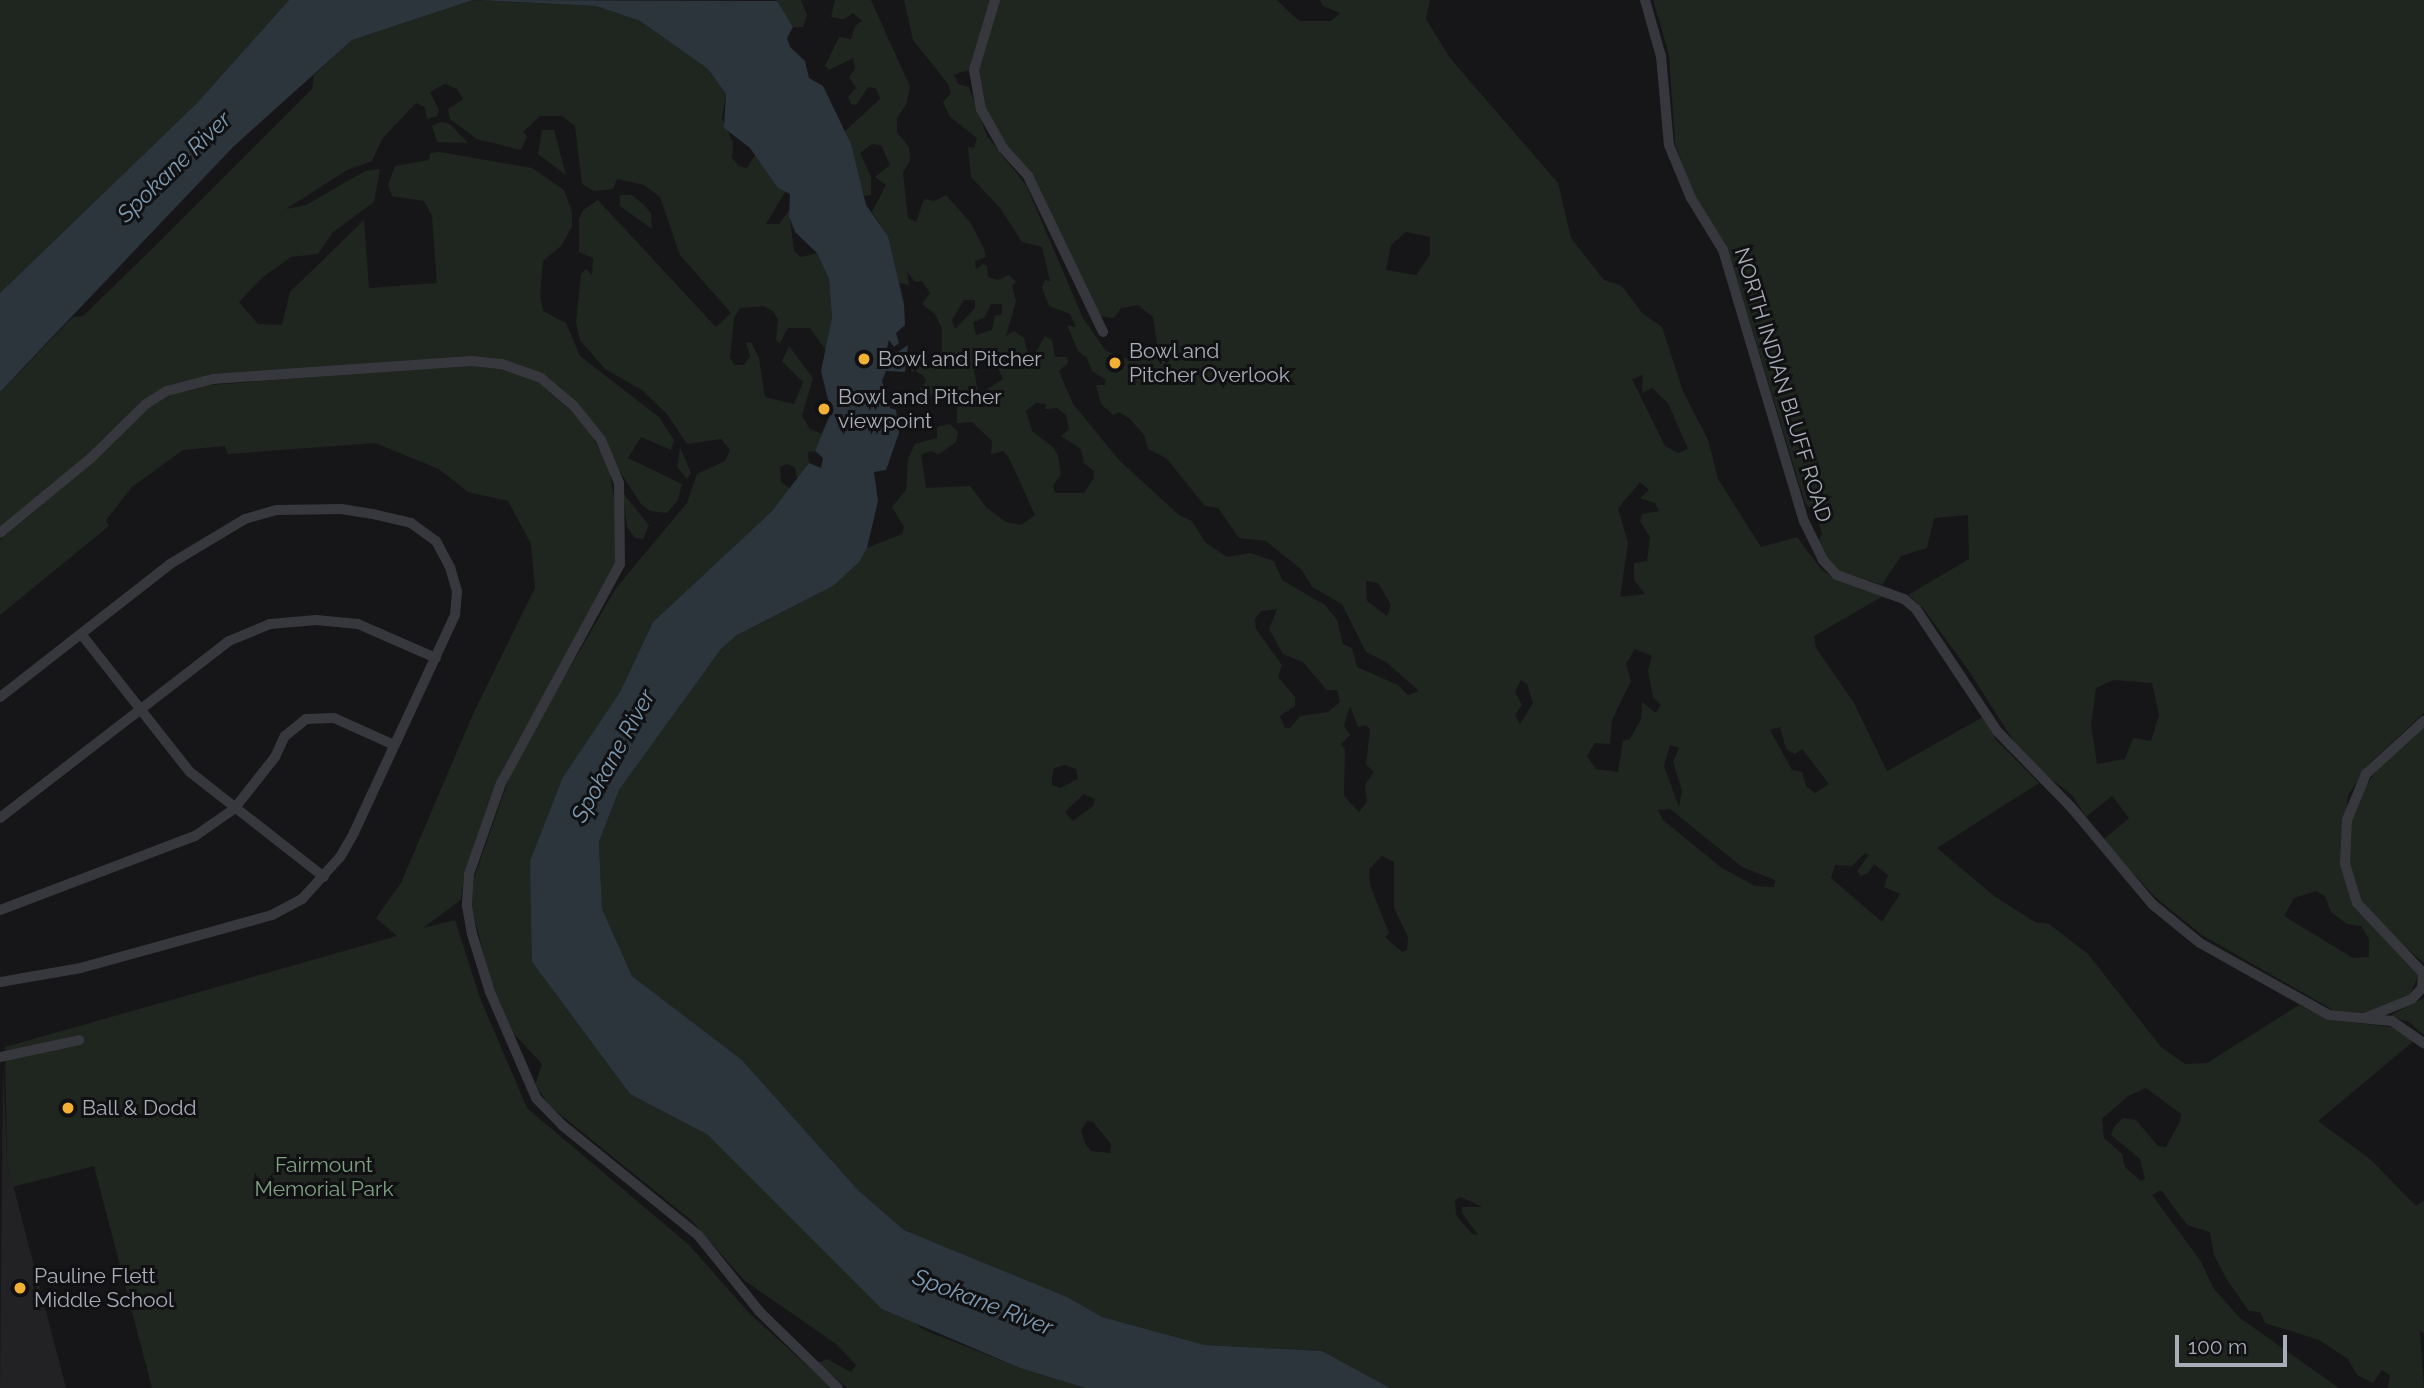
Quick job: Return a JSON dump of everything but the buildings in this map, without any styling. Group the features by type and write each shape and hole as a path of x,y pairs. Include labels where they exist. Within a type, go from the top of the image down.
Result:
{"street":[{"path":"995,0 974,70 981,109 1003,148 1028,176 1077,288 1103,332"},
{"name":"NORTH INDIAN BLUFF ROAD","path":"1645,0 1661,56 1669,145 1691,198 1723,250 1812,544 1837,575 1904,599 1916,609 2006,742 2071,807 2152,904 2200,943 2292,996 2329,1015 2363,1018"},
{"path":"0,533 146,404 167,391 213,379 471,360 502,365 541,378 574,406 601,440 619,483 620,564 500,783 470,874 467,906 472,934 490,992 536,1098 562,1125 698,1235 758,1311 838,1388"},
{"path":"0,697 214,534 277,510 341,509 411,523 436,541 450,566 457,592 455,615 354,833 324,877 302,899 272,915 81,968 0,982"},
{"path":"0,818 229,641 270,624 316,620 358,624 436,658"},
{"path":"82,635 190,772 324,877"},
{"path":"0,910 195,836 234,809 275,757 285,736 306,719 334,718 394,745"},
{"path":"2363,1018 2413,999 2422,988 2423,973 2357,903 2345,864 2347,820 2367,774 2424,721"},
{"path":"2363,1018 2392,1021 2424,1043"},
{"path":"0,1057 79,1040"}],"shaded area":[{"name":"Pauline Flett Middle School","path":"3,1062 7,1162 66,1388 0,1388"}],"green space":[{"path":"0,0 289,0 197,103 0,293"},
{"path":"473,0 596,6 640,21 708,69 726,94 722,118 733,143 732,158 739,166 747,168 755,155 785,192 766,224 779,224 789,210 794,251 801,257 817,253 829,279 832,318 827,352 810,328 788,328 780,343 776,340 778,320 773,311 763,306 740,308 734,318 730,357 734,365 744,365 750,356 746,343 751,342 759,358 765,397 794,404 803,382 782,361 789,346 813,378 802,416 810,429 823,434 815,451 808,452 809,463 797,479 795,468 787,464 780,467 781,482 790,488 772,511 653,622 620,692 563,777 532,962 630,1094 708,1135 922,1329 1020,1368 1085,1388 847,1388 818,1363 827,1359 851,1372 856,1365 836,1344 744,1280 692,1221 550,1106 535,1085 542,1064 513,1033 490,979 471,905 474,878 514,764 616,588 687,503 697,474 725,461 730,450 721,439 687,444 667,414 642,390 605,369 580,340 576,323 581,274 586,269 592,275 593,258 579,252 579,219 583,210 598,200 716,327 731,313 680,255 660,197 644,185 617,179 613,189 594,191 582,184 575,126 562,116 540,116 523,132 527,136 521,150 477,139 450,119 448,109 463,99 457,89 445,84 430,92 439,110 437,116 427,119 425,107 416,103 382,139 372,161 347,170 286,209 306,205 365,171 380,169 374,202 333,232 318,254 291,257 263,277 239,302 258,324 282,325 290,292 364,220 369,288 437,283 432,216 424,201 392,196 388,185 395,166 429,160 430,153 440,152 532,168 564,190 572,212 572,227 561,246 543,261 540,295 543,311 566,323 580,356 659,417 674,440 671,450 641,437 628,458 682,484 678,500 667,513 650,511 641,504 577,405 560,387 541,375 502,362 263,372 167,389 0,531 0,392 73,317 83,316 152,249 312,89 314,75 352,40"},
{"path":"776,0 801,0 807,15 803,27 793,27"},
{"path":"835,0 871,0 910,87 906,105 897,118 897,132 909,147 910,160 903,173 908,218 916,222 924,199 934,201 946,195 970,222 986,257 975,261 976,269 983,264 987,266 988,277 998,280 1009,275 1016,282 1012,286 1016,301 1006,336 1014,331 1024,338 1030,362 1045,336 1052,340 1055,357 1067,357 1068,363 1059,371 1073,404 1120,461 1179,515 1192,521 1205,542 1227,557 1250,553 1274,561 1282,580 1325,605 1337,620 1343,644 1352,648 1357,667 1398,685 1408,695 1419,691 1386,662 1366,652 1342,604 1312,587 1302,570 1266,541 1239,538 1218,508 1205,506 1166,458 1148,449 1144,435 1130,419 1119,412 1113,415 1101,404 1096,385 1105,385 1106,380 1092,371 1087,358 1078,351 1067,325 1076,327 1070,314 1049,306 1042,288 1045,280 1050,281 1042,247 1022,242 1000,208 971,177 968,147 974,148 977,138 950,117 943,102 951,93 948,84 913,40 904,0 990,0 970,70 954,74 958,84 969,87 987,136 1026,185 1083,318 1106,351 1133,361 1143,360 1145,352 1158,351 1153,317 1138,305 1121,308 1114,318 1099,316 1043,201 983,109 978,68 999,0 1277,0 1299,21 1331,21 1340,13 1323,6 1320,0 1430,0 1426,19 1450,58 1558,183 1571,238 1604,280 1622,286 1642,313 1662,327 1683,391 1708,440 1718,479 1761,547 1797,537 1821,569 1836,579 1885,595 1814,636 1816,648 1854,703 1887,771 1983,717 1997,741 2039,783 1937,848 1994,896 2035,922 2049,924 2088,954 2161,1047 2185,1064 2207,1063 2299,1005 2330,1020 2400,1028 2415,1040 2318,1121 2370,1159 2416,1206 2424,1200 2424,1333 2420,1331 2424,1388 2388,1388 2390,1375 2382,1370 2373,1383 2357,1375 2348,1359 2319,1340 2265,1323 2260,1312 2249,1311 2227,1280 2214,1255 2210,1232 2187,1225 2161,1190 2152,1195 2200,1260 2214,1289 2240,1318 2339,1388 1390,1388 1322,1351 1205,1345 1102,1317 1067,1297 904,1230 858,1190 742,1060 632,976 602,910 599,842 619,790 721,649 737,635 833,586 867,548 902,534 904,527 892,507 906,490 908,459 915,444 937,438 937,427 950,424 958,432 956,442 939,454 930,451 921,455 926,488 970,486 987,508 1006,522 1021,525 1035,515 1008,456 1003,451 991,454 992,441 972,422 957,423 957,400 942,392 926,396 917,407 912,401 926,381 922,374 905,369 942,359 942,329 935,314 922,304 930,293 922,281 915,282 907,272 909,285 899,283 888,236 872,212 886,185 875,177 890,165 881,145 872,144 860,153 871,177 871,195 864,196 845,131 880,99 876,88 868,87 856,105 851,104 848,97 856,88 849,77 855,69 853,58 829,70 825,66 839,37 851,39 855,26 862,21 853,13 843,19 831,17","holes":["1406,232 1430,237 1430,255 1416,275 1386,270 1391,245","964,300 975,300 975,308 955,329 952,320","991,304 1002,304 1002,314 995,316 992,330 976,335 973,322 984,318","992,355 1003,379 983,392 978,391 974,371 984,358","1643,375 1642,393 1652,388 1668,403 1688,449 1678,453 1665,446 1632,379","1036,403 1046,404 1045,409 1057,408 1066,415 1069,429 1061,436 1081,449 1084,463 1094,471 1094,478 1084,493 1055,493 1053,485 1061,475 1054,448 1032,431 1026,411","1640,482 1649,490 1640,498 1655,503 1659,511 1642,514 1640,521 1650,537 1647,561 1634,563 1634,580 1645,594 1620,597 1628,543 1618,508","1366,581 1378,583 1391,605 1387,616 1367,601","1277,609 1269,629 1283,654 1303,662 1327,690 1337,690 1340,702 1328,712 1300,716 1290,728 1285,728 1280,716 1295,706 1295,697 1278,677 1282,665 1256,629 1255,619 1261,611","1635,649 1652,656 1648,670 1653,697 1661,705 1656,713 1642,702 1641,719 1630,739 1623,741 1618,772 1596,769 1587,756 1595,743 1610,744 1612,720 1631,681 1626,664","1521,680 1527,684 1533,703 1520,724 1515,715 1522,705 1515,692","1350,706 1358,727 1366,725 1370,729 1366,765 1374,772 1365,785 1367,802 1359,812 1344,796 1345,749 1341,744 1350,735 1344,726","1780,727 1786,749 1795,754 1802,749 1829,784 1815,793 1806,786 1802,772 1792,770 1770,730","1670,745 1679,748 1673,762 1682,791 1679,807 1664,766","1065,765 1076,769 1078,779 1060,788 1052,785 1054,768","1084,794 1095,799 1093,806 1073,821 1065,812","1670,809 1742,867 1775,880 1774,887 1755,886 1722,868 1663,820 1658,810","1865,853 1869,855 1857,871 1861,876 1868,873 1874,864 1888,875 1884,887 1900,894 1882,922 1831,878 1835,865 1852,866","1382,856 1394,862 1394,908 1408,937 1407,950 1402,952 1385,937 1389,933 1370,885 1369,869","2146,1088 2181,1114 2166,1147 2158,1146 2136,1120 2123,1118 2114,1127 2111,1135 2140,1159 2145,1179 2141,1181 2125,1167 2122,1154 2104,1138 2102,1119 2128,1096","1087,1121 1093,1122 1111,1144 1110,1153 1091,1151 1085,1143 1081,1130","1461,1197 1482,1207 1462,1207 1462,1213 1478,1235 1472,1234 1456,1215 1455,1200"]},
{"path":"1653,0 2424,0 2424,713 2371,762 2348,795 2341,861 2354,907 2419,974 2409,997 2361,1014 2333,1010 2202,935 2156,898 2103,840 2129,818 2112,796 2086,817 2072,795 2025,759 1969,671 1923,608 1908,595 1969,559 1968,515 1934,518 1927,548 1901,556 1882,585 1840,571 1826,558 1818,542 1822,534 1817,516 1805,503 1728,250 1694,195 1675,143 1669,55","holes":["2113,680 2152,683 2159,715 2151,741 2133,738 2125,759 2097,764 2091,725 2096,688","2316,891 2325,896 2331,912 2347,924 2361,926 2369,939 2369,957 2353,958 2284,916 2294,898"]},
{"path":"441,122 450,124 468,143 437,142 432,126"},
{"path":"542,130 554,130 566,175 538,154"},
{"path":"620,195 632,195 643,204 651,213 652,229 620,206"},
{"name":"Fairmount Memorial Park","path":"463,365 503,368 534,379 556,395 586,427 608,463 619,526 615,566 602,594 503,768 464,873 461,900 423,928 455,920 480,998 527,1108 689,1245 749,1313 832,1388 152,1388 94,1166 12,1187 7,1162 5,1047 397,936 376,918 401,883 473,714 535,588 531,544 508,501 468,492 439,469 375,443 228,454 225,446 183,450 132,487 106,520 109,526 0,615 0,540 92,463 141,413 172,394 211,385"},
{"path":"680,447 691,473 687,479 677,467"},
{"path":"623,493 649,525 643,539 635,538 627,527"},
{"path":"2424,727 2424,963 2379,925 2359,901 2348,860 2353,809 2359,796 2384,759"},
{"path":"2424,998 2424,1035 2409,1022 2389,1016"}],"water":[{"name":"Spokane River","path":"289,0 473,0 352,40 233,147 0,392 0,293 197,103"},
{"name":"Spokane River","path":"478,0 777,1 793,27 787,38 790,47 805,61 809,78 823,86 851,144 866,205 888,236 904,304 905,325 896,333 899,343 894,347 889,340 886,352 892,356 908,345 905,372 886,371 882,381 890,408 896,410 899,433 886,470 874,472 878,501 867,548 859,562 833,586 737,635 721,649 619,790 599,842 602,909 632,976 742,1060 858,1190 904,1230 1067,1297 1102,1317 1205,1345 1322,1351 1390,1388 1085,1388 1020,1368 882,1309 708,1135 630,1094 532,962 530,861 563,777 620,692 653,622 772,511 809,463 821,468 823,458 815,451 831,412 821,371 832,318 829,279 817,253 795,232 789,216 790,194 778,188 750,148 724,128 726,94 708,69 640,21 596,6"}],"place":[{"name":"Bowl and Pitcher","path":"864,359"},
{"name":"Bowl and Pitcher Overlook","path":"1115,363"},
{"name":"Bowl and Pitcher viewpoint","path":"824,409"},
{"name":"Ball & Dodd","path":"68,1108"},
{"name":"Pauline Flett Middle School","path":"20,1288"}]}
